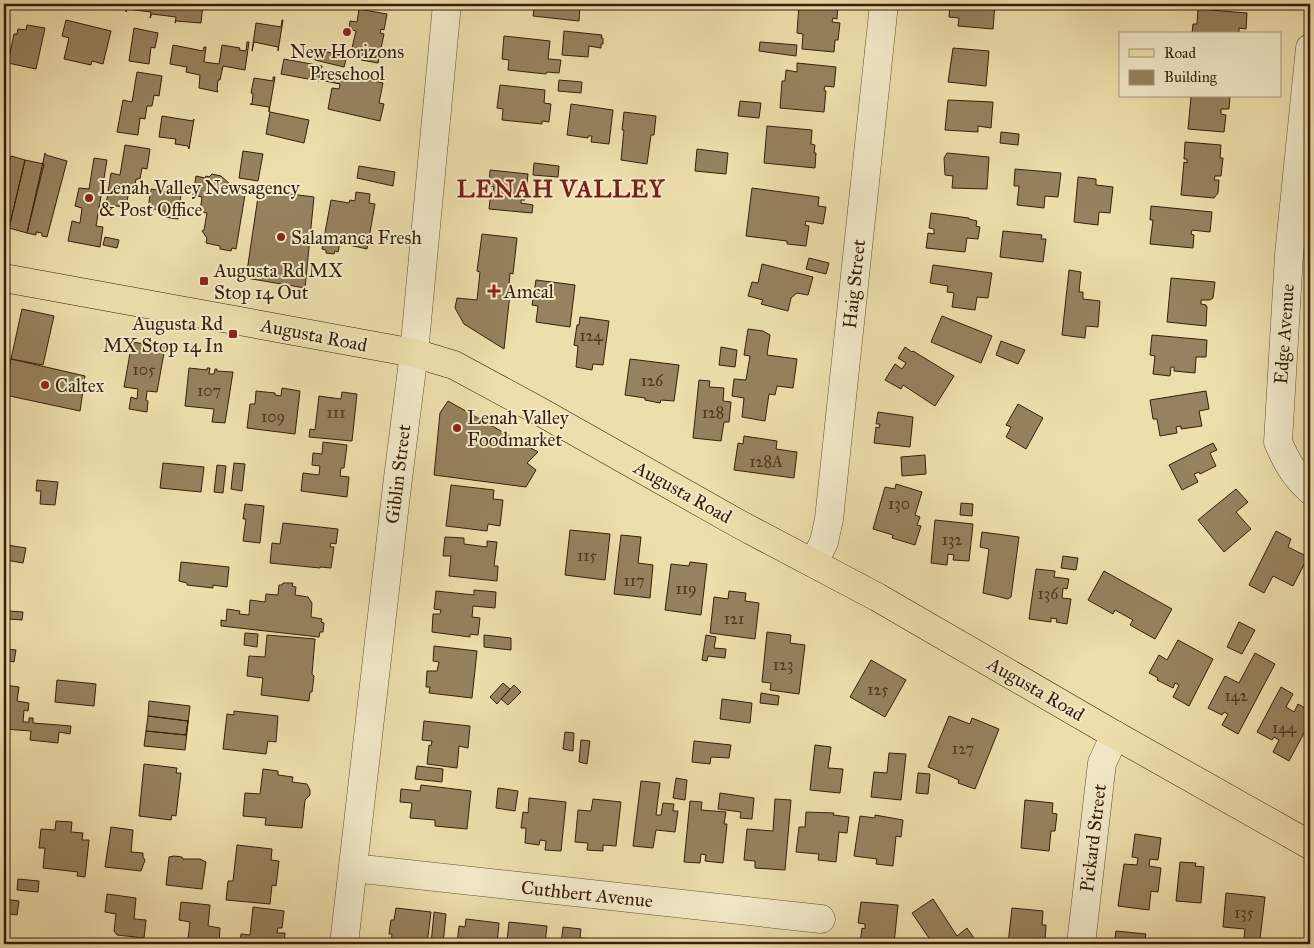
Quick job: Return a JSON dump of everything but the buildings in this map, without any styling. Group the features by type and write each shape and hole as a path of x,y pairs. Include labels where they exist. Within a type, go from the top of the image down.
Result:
{"main road":[{"name":"Augusta Road","path":"4,278 414,353 454,365 739,524 877,597 1310,845"}],"street":[{"name":"Giblin Street","path":"344,944 414,353 447,4"},
{"name":"Haig Street","path":"814,562 824,542 830,519 884,4"},
{"name":"Edge Avenue","path":"1310,48 1289,255 1278,428 1278,442 1286,461 1297,477 1310,490"},
{"name":"Pickard Street","path":"1081,944 1102,763 1115,735"},
{"name":"Cuthbert Avenue","path":"353,868 821,919"}],"place":[{"name":"New Horizons Preschool","path":"347,32"},
{"name":"Lenah Valley Newsagency & Post Office","path":"89,198"},
{"name":"Salamanca Fresh","path":"281,237"},
{"name":"Augusta Rd MX Stop 14 Out","path":"204,281"},
{"name":"Amcal","path":"494,291"},
{"name":"Augusta Rd MX Stop 14 In","path":"233,334"},
{"name":"Caltex","path":"45,385"},
{"name":"Lenah Valley Foodmarket","path":"457,428"}],"district":[{"name":"LENAH VALLEY","path":"561,189"}]}
